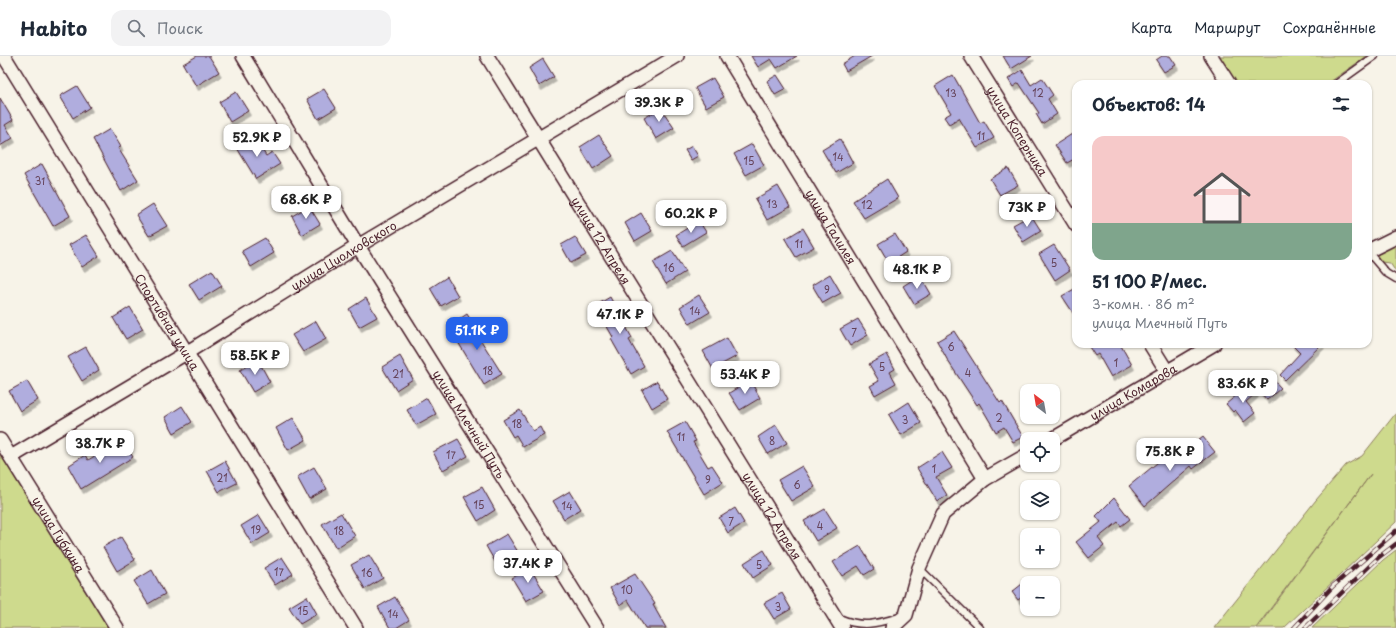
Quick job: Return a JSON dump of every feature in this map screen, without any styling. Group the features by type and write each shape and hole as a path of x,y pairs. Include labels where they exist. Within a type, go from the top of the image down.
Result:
{"street":[{"name":"Спортивная улица","path":"4,56 356,628"},
{"name":"улица Млечный Путь","path":"243,56 358,246 597,628"},
{"name":"улица 12 Апреля","path":"488,56 842,628"},
{"name":"улица Циолковского","path":"11,458 186,353 358,246 677,56"},
{"name":"улица Галилея","path":"727,56 985,479"},
{"name":"улица Коперника","path":"971,56 1072,219"},
{"path":"1211,56 1226,80"},
{"path":"1372,249 1396,237"},
{"path":"1152,348 1168,373"},
{"name":"улица Комарова","path":"1060,436 1208,348"},
{"name":"улица Губкина","path":"0,440 117,628"},
{"path":"892,628 907,621 919,568 943,514 985,479 1020,459"}],"lane":[{"path":"1342,80 1375,56"},
{"path":"1372,256 1386,273 1396,279"},
{"path":"919,568 980,628"},
{"path":"834,616 850,624 868,626 907,621"}],"green space":[{"path":"1216,56 1367,56 1333,80 1231,80"},
{"path":"1396,243 1396,272 1390,263 1381,262 1377,255"},
{"path":"1396,413 1396,522 1284,628 1257,628 1371,474 1256,628 1214,628 1316,500 1346,465 1362,456"},
{"path":"0,454 108,628 0,628"},
{"path":"1396,550 1396,628 1312,628 1383,560"}],"building":[{"path":"197,56 209,56 219,72 196,86 183,64"},
{"path":"751,56 797,56 777,68 771,59 758,67"},
{"path":"855,56 872,56 846,71 842,64"},
{"path":"1003,56 1032,56 1011,69"},
{"path":"1162,56 1170,56 1176,65 1164,72 1156,60"},
{"path":"543,59 554,77 539,86 529,68"},
{"path":"1022,70 1031,85 1042,78 1053,95 1048,99 1057,114 1042,124 1036,114 1039,113 1019,83 1013,87 1008,79"},
{"path":"777,75 786,89 775,95 767,81"},
{"path":"953,75 980,123 984,121 994,138 977,148 959,118 949,124 944,117 951,113 935,86"},
{"path":"713,78 724,97 706,107 695,88"},
{"path":"77,86 90,107 73,118 60,96"},
{"path":"324,89 336,108 318,119 307,99"},
{"path":"236,92 248,111 230,122 219,102"},
{"path":"0,98 13,120 5,125 13,138 0,146"},
{"path":"661,108 674,128 656,139 644,118"},
{"path":"110,129 121,147 118,148 138,180 121,191 93,139"},
{"path":"1072,134 1072,160 1067,163 1055,145"},
{"path":"599,135 613,156 593,169 580,147"},
{"path":"254,137 266,156 272,152 280,164 256,179 237,148"},
{"path":"840,139 853,163 836,173 822,150"},
{"path":"752,144 764,165 746,175 734,154"},
{"path":"692,146 698,156 691,160 685,150"},
{"path":"42,164 70,216 53,226 24,175"},
{"path":"1008,168 1018,185 1000,195 990,179"},
{"path":"887,179 898,198 864,218 853,201"},
{"path":"778,186 790,207 767,220 755,199"},
{"path":"153,204 167,226 149,236 136,215"},
{"path":"309,206 320,224 302,235 292,216"},
{"path":"641,213 652,231 635,241 625,223"},
{"path":"1031,215 1041,231 1023,242 1013,225"},
{"path":"699,221 706,232 683,246 676,235"},
{"path":"803,228 814,247 796,257 785,239"},
{"path":"895,234 906,252 889,263 878,244"},
{"path":"86,235 99,256 82,267 69,245"},
{"path":"575,237 586,255 571,263 561,245"},
{"path":"265,238 274,253 251,267 242,251"},
{"path":"1054,245 1070,270 1055,280 1039,254"},
{"path":"672,251 685,272 666,284 653,262"},
{"path":"212,270 222,286 199,300 189,284"},
{"path":"830,274 841,293 823,303 812,285"},
{"path":"920,275 931,294 914,304 903,286"},
{"path":"447,277 458,296 441,306 430,288"},
{"path":"1072,290 1072,311 1062,296"},
{"path":"699,295 710,312 690,324 680,307"},
{"path":"610,297 632,338 629,340 644,366 631,374 611,339 613,337 595,306"},
{"path":"366,298 377,317 359,327 349,309"},
{"path":"130,307 143,329 126,339 113,318"},
{"path":"467,314 472,322 470,323 502,374 484,385 455,337 462,333 455,322"},
{"path":"858,319 868,335 850,346 840,329"},
{"path":"316,321 326,339 303,352 292,335"},
{"path":"954,331 1000,403 1002,401 1020,432 1020,438 1013,442 1004,427 996,432 979,403 977,405 948,361 937,341"},
{"path":"727,338 737,356 713,369 703,351"},
{"path":"86,347 99,370 82,381 68,357"},
{"path":"1090,348 1122,348 1132,365 1111,377 1098,354 1095,356"},
{"path":"1295,348 1318,348 1285,380 1280,375 1300,353"},
{"path":"887,354 895,369 890,372 896,383 875,395 870,386 879,381 869,364"},
{"path":"400,356 413,379 396,390 382,367"},
{"path":"258,360 270,382 253,392 240,370"},
{"path":"1267,373 1281,388 1267,400 1254,385"},
{"path":"750,380 760,398 740,410 729,393"},
{"path":"27,381 38,400 20,411 9,391"},
{"path":"657,381 667,399 652,408 642,390"},
{"path":"1249,385 1256,393 1246,402 1255,413 1244,422 1235,410 1233,412 1226,404"},
{"path":"427,398 436,414 416,425 407,410"},
{"path":"909,402 921,423 901,435 889,415"},
{"path":"182,406 192,422 174,433 165,417"},
{"path":"520,410 533,431 540,427 544,435 523,447 516,435 513,437 503,420"},
{"path":"293,418 306,440 288,450 276,428"},
{"path":"685,422 696,441 693,442 708,467 712,465 723,482 704,494 667,432"},
{"path":"776,425 787,443 768,454 758,437"},
{"path":"1203,437 1215,452 1193,469 1191,466 1145,506 1129,486 1163,458 1168,465"},
{"path":"458,439 468,456 443,470 433,452"},
{"path":"122,440 133,457 81,489 68,466 85,455 88,460"},
{"path":"942,452 952,468 936,477 947,495 937,501 917,468"},
{"path":"225,461 237,483 219,492 207,471"},
{"path":"802,466 815,487 791,501 778,480"},
{"path":"314,467 327,489 309,499 297,477"},
{"path":"482,487 495,510 478,521 464,497"},
{"path":"570,491 581,509 564,519 553,501"},
{"path":"1114,498 1130,519 1121,526 1118,522 1098,538 1104,546 1089,558 1076,542 1101,522 1096,516"},
{"path":"735,508 744,523 728,533 719,518"},
{"path":"825,509 837,528 816,541 804,521"},
{"path":"341,513 355,536 336,548 322,524"},
{"path":"259,515 270,533 252,544 241,526"},
{"path":"507,534 518,552 497,565 486,546"},
{"path":"121,537 135,560 117,571 103,547"},
{"path":"860,546 874,569 864,575 858,566 842,576 833,562"},
{"path":"764,550 773,565 753,578 744,563"},
{"path":"369,555 383,578 365,589 351,565"},
{"path":"282,557 293,574 275,585 264,568"},
{"path":"530,568 544,591 526,601 512,578"},
{"path":"152,570 165,594 148,604 134,581"},
{"path":"635,574 655,604 653,605 666,628 645,628 628,600 620,605 610,588"},
{"path":"1020,586 1020,598 1018,600 1012,592"},
{"path":"782,593 791,609 774,619 764,603"},
{"path":"307,596 317,614 300,624 289,607"},
{"path":"395,597 409,620 396,628 390,628 378,607"}],"railway":[{"path":"1294,628 1333,586 1396,531"},
{"path":"1305,628 1379,557 1396,544"}]}
